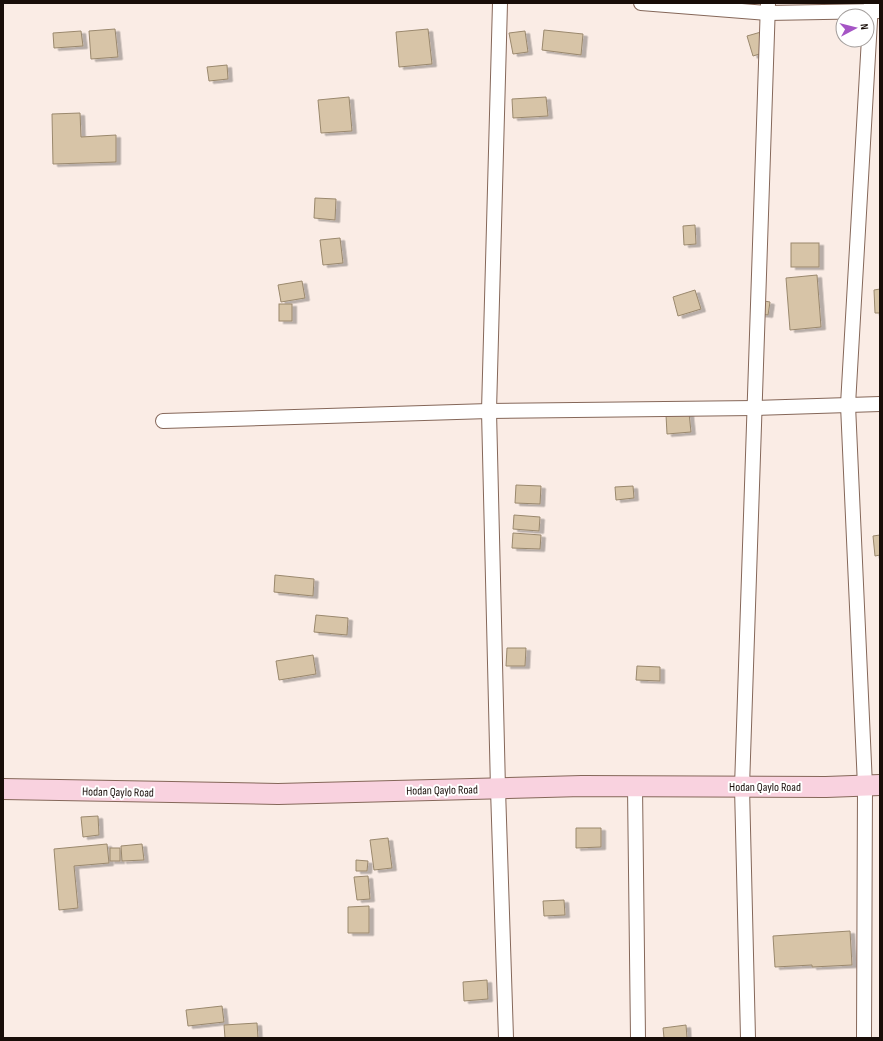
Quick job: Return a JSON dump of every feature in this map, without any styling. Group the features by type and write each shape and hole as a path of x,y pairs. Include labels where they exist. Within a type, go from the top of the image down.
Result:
{"street":[{"path":"500,3 489,411 498,789 506,1038"},
{"path":"641,3 768,8 835,9"},
{"path":"748,1038 742,787 768,8"},
{"path":"864,1038 873,786 848,405 871,48"},
{"path":"163,421 489,411 755,408 880,404"},
{"name":"Hodan Qaylo Road","path":"3,790 278,794 582,786 873,786"},
{"path":"635,787 638,1038"}],"building":[{"path":"115,29 118,57 91,59 89,31"},
{"path":"428,29 432,64 399,67 396,32"},
{"path":"544,30 583,34 581,55 542,50"},
{"path":"81,31 83,46 54,48 53,33"},
{"path":"525,31 528,52 513,54 509,33"},
{"path":"761,32 766,52 753,56 747,36"},
{"path":"227,65 228,79 209,81 207,67"},
{"path":"349,97 352,131 321,133 318,100"},
{"path":"546,97 548,116 513,118 512,99"},
{"path":"80,113 81,137 116,135 116,162 53,164 52,114"},
{"path":"315,198 336,199 335,220 314,218"},
{"path":"695,225 696,244 684,245 683,226"},
{"path":"340,238 343,263 323,265 320,240"},
{"path":"791,243 819,243 819,267 791,267"},
{"path":"817,275 821,327 790,330 786,278"},
{"path":"302,281 305,298 281,302 278,285"},
{"path":"880,289 880,313 875,313 874,290"},
{"path":"695,290 701,309 678,316 673,297"},
{"path":"753,299 770,302 768,315 751,313"},
{"path":"279,304 292,304 292,321 279,321"},
{"path":"689,413 691,432 667,434 666,415"},
{"path":"516,485 541,486 540,504 515,503"},
{"path":"633,486 634,498 616,500 615,487"},
{"path":"514,515 540,517 539,531 513,529"},
{"path":"513,533 541,535 540,549 512,548"},
{"path":"880,535 880,555 875,556 873,536"},
{"path":"275,575 314,579 313,596 274,592"},
{"path":"316,615 348,618 347,635 314,632"},
{"path":"507,648 526,648 525,666 506,666"},
{"path":"313,655 316,674 279,680 276,661"},
{"path":"637,666 660,667 660,681 636,680"},
{"path":"98,816 99,835 83,837 81,817"},
{"path":"576,828 601,828 601,847 576,848"},
{"path":"388,838 392,868 374,870 370,840"},
{"path":"107,844 109,863 74,866 78,908 59,910 54,849"},
{"path":"142,844 144,860 122,861 121,846"},
{"path":"110,848 120,848 120,861 110,861"},
{"path":"356,860 368,861 367,871 356,871"},
{"path":"368,876 370,899 357,900 354,877"},
{"path":"564,900 565,915 544,916 543,901"},
{"path":"369,906 369,933 348,933 348,907"},
{"path":"850,931 852,965 775,967 773,936"},
{"path":"487,980 488,999 464,1001 463,982"},
{"path":"222,1006 224,1022 188,1026 186,1010"},
{"path":"257,1023 258,1038 225,1038 224,1025"},
{"path":"686,1025 687,1038 664,1038 663,1028"}]}
